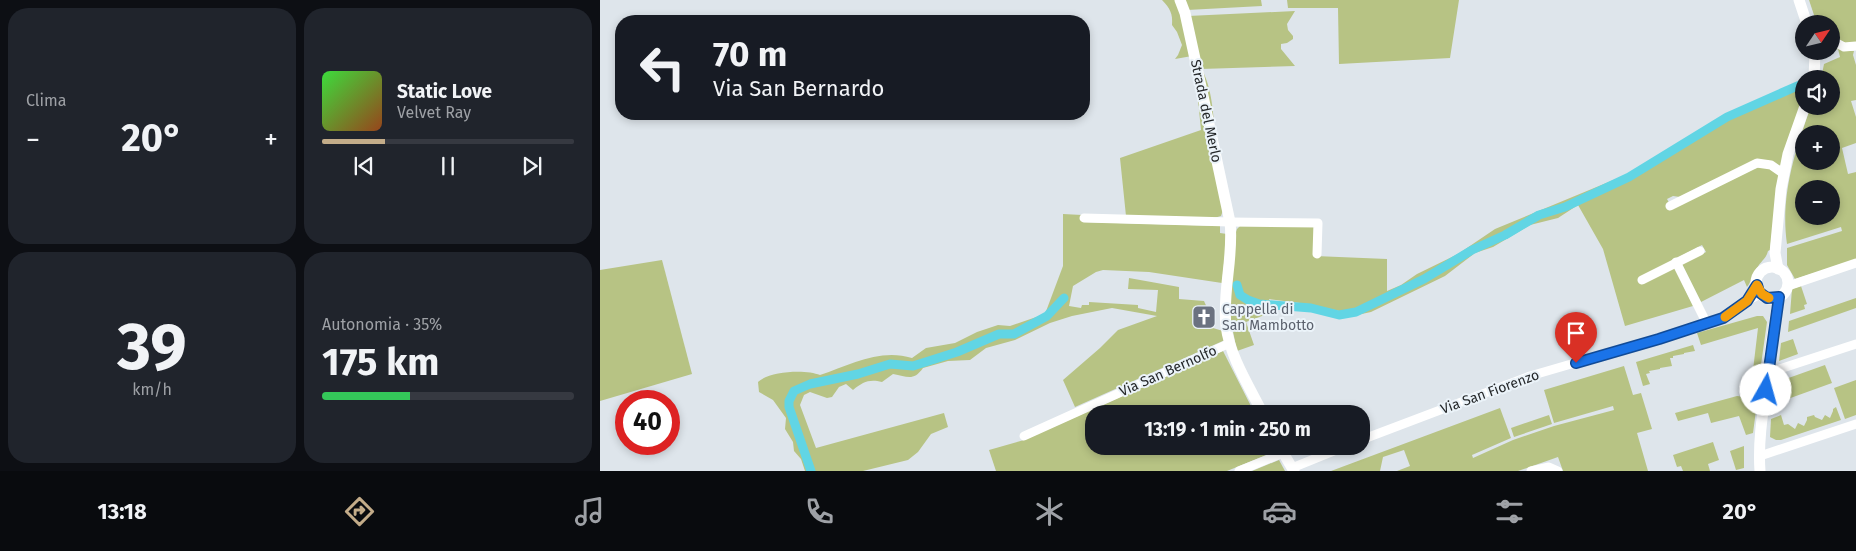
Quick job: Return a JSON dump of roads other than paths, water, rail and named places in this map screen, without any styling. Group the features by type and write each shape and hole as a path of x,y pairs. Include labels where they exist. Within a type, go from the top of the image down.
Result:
{"street":[{"name":"Strada del Merlo","path":"1180,0 1185,13 1230,222"},
{"path":"1799,0 1804,15"},
{"path":"1840,45 1844,47 1856,46"},
{"path":"1773,268 1777,218 1784,174 1790,147 1801,115"},
{"path":"1670,206 1757,163 1771,165 1784,174"},
{"path":"1084,218 1230,222 1318,222 1318,254"},
{"name":"Via San Bernolfo","path":"1230,222 1231,244 1225,312 1230,343 1236,361 1258,405"},
{"path":"1642,280 1700,251"},
{"path":"1676,262 1708,324"},
{"path":"1767,294 1785,293 1792,283 1856,263"},
{"path":"1773,268 1786,275 1792,283"},
{"path":"1760,471 1767,374 1775,317 1774,307 1759,275 1773,268"},
{"name":"Via San Fiorenzo","path":"1370,437 1530,376 1708,324 1726,317 1747,301 1767,294"},
{"name":"Via San Bernolfo","path":"1024,436 1230,343"},
{"path":"1767,374 1856,344"},
{"path":"1760,456 1856,424"},
{"path":"1239,471 1271,455"},
{"path":"1284,455 1293,469 1325,455"},
{"path":"1531,471 1549,466 1558,471"}],"waterway":[{"path":"1237,285 1240,295 1259,304 1311,308 1339,315 1356,312 1424,279 1472,250 1505,235 1539,215 1565,207 1629,177 1727,117 1795,87"},
{"path":"811,471 789,407 789,401 794,391 810,384 858,374 890,364 913,366 957,352 999,334 1014,334 1047,316 1064,298"}],"place":[{"name":"Cappella di San Mambotto","path":"1204,317"}]}
